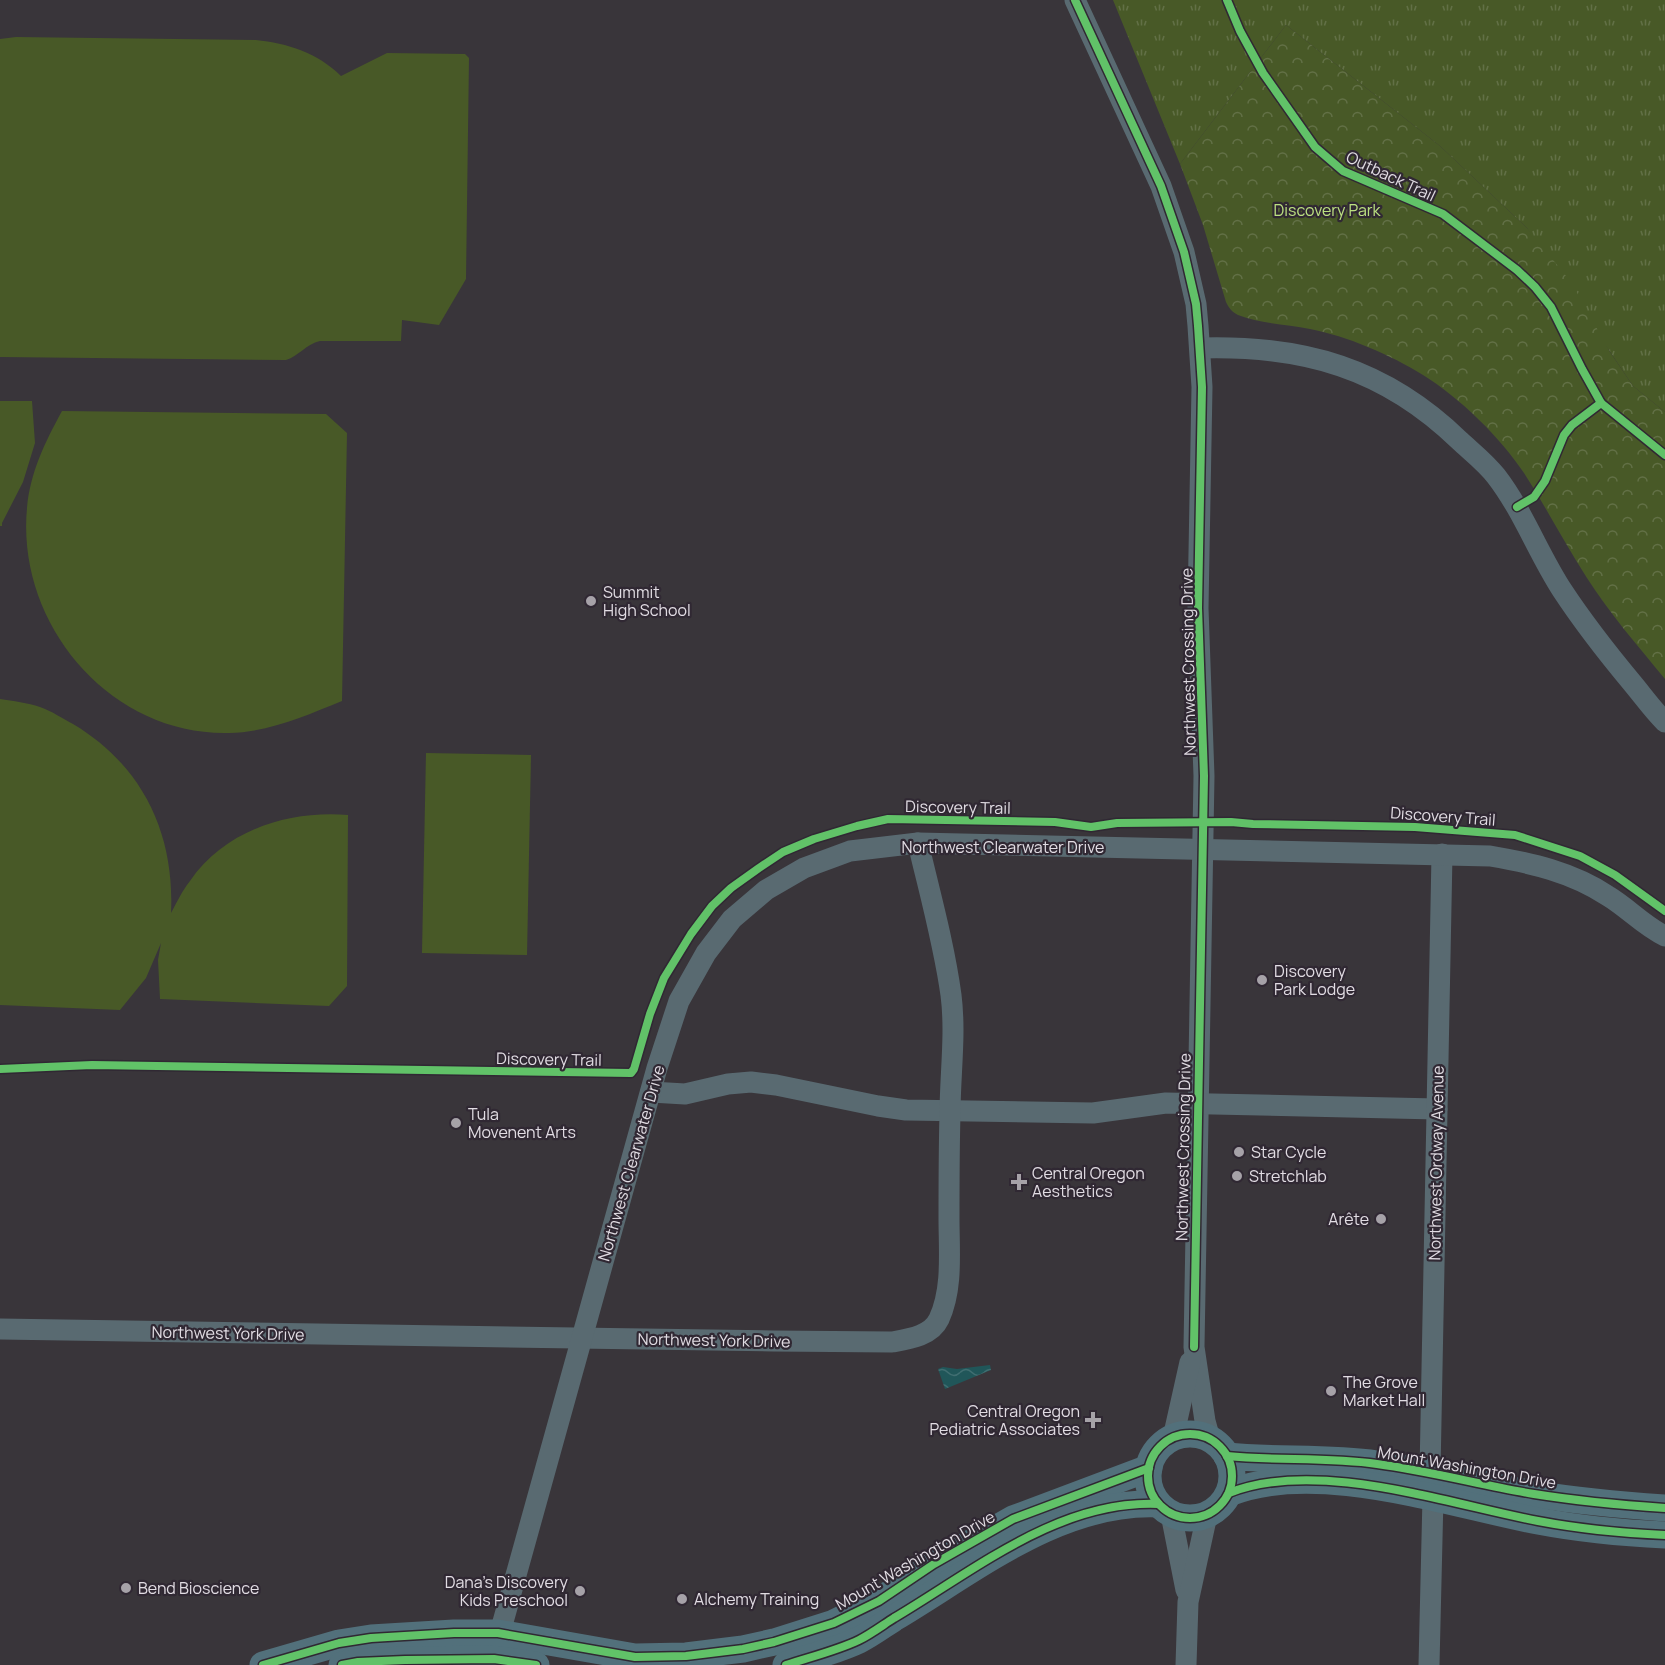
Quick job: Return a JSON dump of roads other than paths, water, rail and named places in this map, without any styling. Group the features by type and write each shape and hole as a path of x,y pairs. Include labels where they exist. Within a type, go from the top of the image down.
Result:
{"main road":[{"path":"786,1665 858,1640 981,1563 1055,1525 1082,1514 1119,1504 1165,1509 1189,1519 1207,1515 1221,1506 1229,1493 1232,1474 1219,1447 1192,1434 1173,1438 1158,1449 1149,1467 1149,1487 1165,1509"},
{"name":"Mount Washington Drive","path":"1219,1447 1262,1459 1335,1459 1432,1485 1536,1521 1578,1528 1665,1535"},
{"name":"Mount Washington Drive","path":"263,1665 313,1650 370,1638 495,1652 635,1657 695,1655 743,1649 834,1623 879,1601 934,1564 1013,1519 1149,1467"},
{"name":"Mount Washington Drive","path":"1229,1493 1262,1483 1312,1481 1371,1486 1432,1485 1533,1493 1599,1504 1665,1508"},
{"name":"Mount Washington Drive","path":"342,1665 495,1652 536,1665"}],"street":[{"name":"Northwest Crossing Drive","path":"1074,0 1161,186 1184,252 1196,304 1202,387 1198,608 1204,776 1194,1347 1204,1414 1219,1447"},
{"path":"1200,348 1232,347 1276,350 1311,356 1369,377 1401,393 1437,419 1495,475 1517,507 1561,588 1608,654 1665,722"},
{"name":"Northwest Clearwater Drive","path":"495,1652 581,1338 679,1001 706,953 732,919 765,890 804,868 850,851 918,843 1490,856 1533,863 1570,876 1608,895 1665,936"},
{"name":"Northwest York Drive","path":"0,1329 892,1341 908,1340 924,1335 939,1321 946,1296 949,1263 951,997 942,943 918,843"},
{"name":"Northwest Ordway Avenue","path":"1429,1665 1442,854"},
{"path":"651,1092 685,1094 728,1084 752,1082 776,1084 878,1106 906,1110 950,1111 1093,1113 1166,1103 1437,1109"},
{"name":"Northwest Crossing Drive","path":"1173,1438 1194,1347"},
{"path":"1165,1509 1188,1602"},
{"path":"1186,1665 1188,1602 1207,1515"}],"water":[{"path":"990,1365 991,1370 945,1389 938,1369 943,1367 957,1369"}],"place":[{"name":"Summit High School","path":"591,601"},
{"name":"Discovery Park Lodge","path":"1262,980"},
{"name":"Tula Movenent Arts","path":"456,1123"},
{"name":"Star Cycle","path":"1239,1152"},
{"name":"Stretchlab","path":"1237,1176"},
{"name":"Central Oregon Aesthetics","path":"1019,1182"},
{"name":"Arête","path":"1381,1219"},
{"name":"The Grove Market Hall","path":"1331,1391"},
{"name":"Central Oregon Pediatric Associates","path":"1093,1420"},
{"name":"Bend Bioscience","path":"126,1588"},
{"name":"Dana's Discovery Kids Preschool","path":"580,1591"},
{"name":"Alchemy Training","path":"682,1599"}],"park label":[{"name":"Discovery Park","path":"1327,210"}]}
